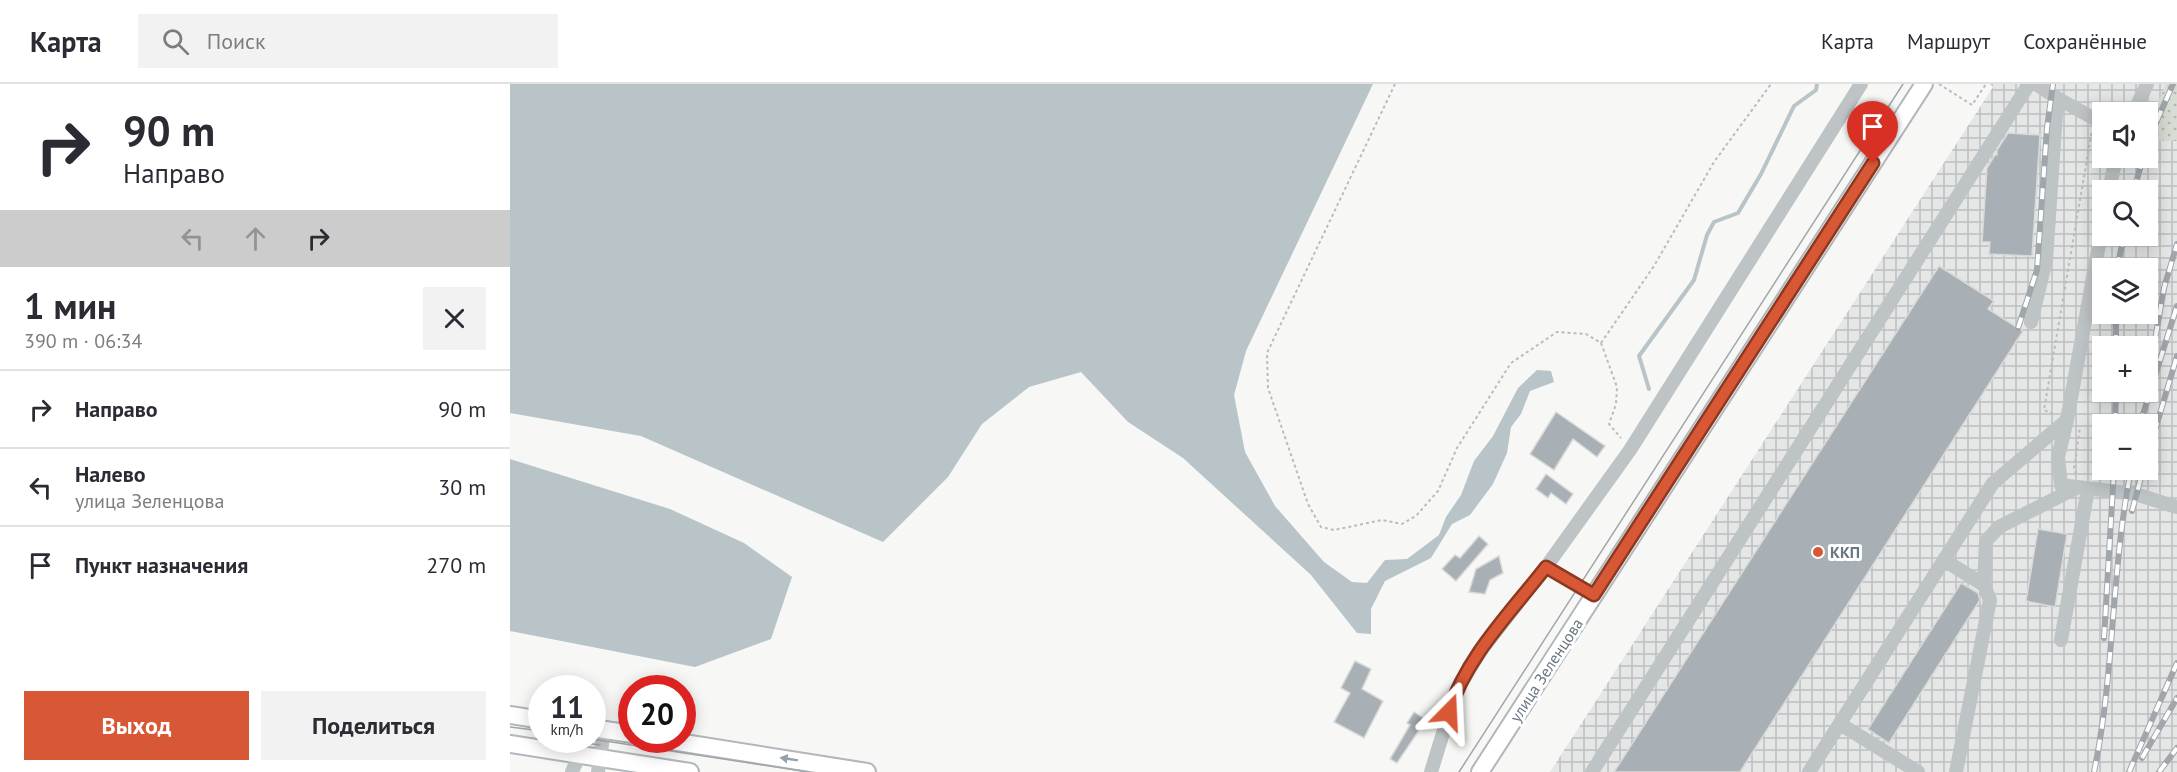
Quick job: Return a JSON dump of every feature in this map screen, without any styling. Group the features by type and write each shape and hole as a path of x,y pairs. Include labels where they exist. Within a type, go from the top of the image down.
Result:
{"main road":[{"name":"улица Зеленцова","path":"1480,772 1924,84"},
{"path":"510,715 528,718"},
{"path":"510,744 579,754 599,765 690,772"},
{"path":"696,745 867,772"}],"lane":[{"path":"1431,772 1456,691 1482,649 1546,567 1630,450 1861,84"},
{"path":"1592,772 2029,84"},
{"path":"2036,84 2092,117"},
{"path":"2139,102 2147,84"},
{"path":"2031,322 2046,260 2057,98"},
{"path":"2099,246 2067,420 2058,457 2061,485 2136,494 2177,507"},
{"path":"1809,772 1993,483 2067,420"},
{"path":"1956,772 1990,600 1984,585 1986,541 1999,527 2082,489"},
{"path":"2061,640 2082,489"},
{"path":"1964,528 1986,541"},
{"path":"1944,560 1984,585"},
{"path":"1546,567 1594,595"},
{"path":"1840,724 1918,772"},
{"path":"572,772 579,754"}],"path":[{"path":"1395,84 1268,352 1268,388 1308,504 1321,527 1334,530 1382,520 1402,524 1416,516 1438,491 1457,448 1511,363 1557,332 1586,334 1600,343 1617,387 1616,404 1609,424 1630,450"},
{"path":"1600,343 1654,266 1714,162 1771,84"},
{"path":"1939,84 1972,105 1986,84"}],"shaded area":[{"path":"510,84 1373,84 1246,351 1234,395 1245,452 1275,506 1324,562 1352,582 1367,583 1385,560 1407,559 1439,535 1446,517 1461,495 1474,461 1493,436 1518,388 1537,370 1551,371 1554,382 1530,391 1521,414 1511,427 1507,453 1493,484 1470,515 1452,524 1431,558 1385,581 1371,609 1371,634 1357,633 1311,575 1183,458 1128,422 1081,372 1029,387 982,424 948,477 883,542 641,436 510,413"},
{"path":"1990,84 2177,84 2177,772 1550,772 1993,87"},
{"path":"2166,84 2177,84 2177,141 2158,140 2158,102"},
{"path":"510,459 670,509 744,543 792,577 771,639 695,667 510,631"}],"building":[{"path":"2008,133 2040,135 2032,256 1989,254 1990,242 1982,242 1987,168 1997,155 1997,150"},
{"name":"ККП","path":"1939,266 1994,301 1988,309 2023,331 1740,772 1614,772"},
{"path":"1556,412 1605,446 1597,457 1573,439 1554,470 1530,454"},
{"path":"1546,474 1573,494 1566,504 1551,493 1548,498 1536,489"},
{"path":"2038,529 2067,534 2055,607 2026,601"},
{"path":"1479,536 1488,544 1456,581 1442,569 1455,555 1460,558"},
{"path":"1499,556 1503,573 1490,580 1485,594 1469,592 1476,569"},
{"path":"1961,583 1978,593 1980,600 1889,743 1868,729"},
{"path":"1355,661 1371,669 1362,689 1383,701 1364,738 1334,722 1350,693 1341,688"},
{"path":"1414,712 1426,720 1397,763 1390,759 1410,725 1407,723"}],"waterway":[{"path":"1649,389 1639,356 1694,280 1707,235 1714,222 1738,213 1761,174 1794,106 1816,90 1817,84"}],"tram line":[{"path":"1459,772 1903,84"},
{"path":"510,727 528,729"},
{"path":"606,741 809,772"}],"railway":[{"path":"2018,328 2037,270 2047,128 2053,84"},
{"path":"2158,118 2173,84"},
{"path":"2137,180 2140,168"},
{"path":"2156,336 2164,288 2177,244"},
{"path":"2119,258 2122,246"},
{"path":"2143,414 2177,306"},
{"path":"2116,324 2116,336"},
{"path":"2158,420 2177,356"},
{"path":"2115,414 2116,402"},
{"path":"2104,638 2113,480"},
{"path":"2094,772 2106,697 2120,545 2129,480"},
{"path":"2132,511 2140,480"},
{"path":"2129,772 2177,663"},
{"path":"2142,758 2177,698"},
{"path":"2159,772 2177,748"}],"place":[{"name":"ККП","path":"1818,552"}],"route":[{"path":"1449,712 1456,691 1482,649 1546,567 1594,595 1873,163"}]}
